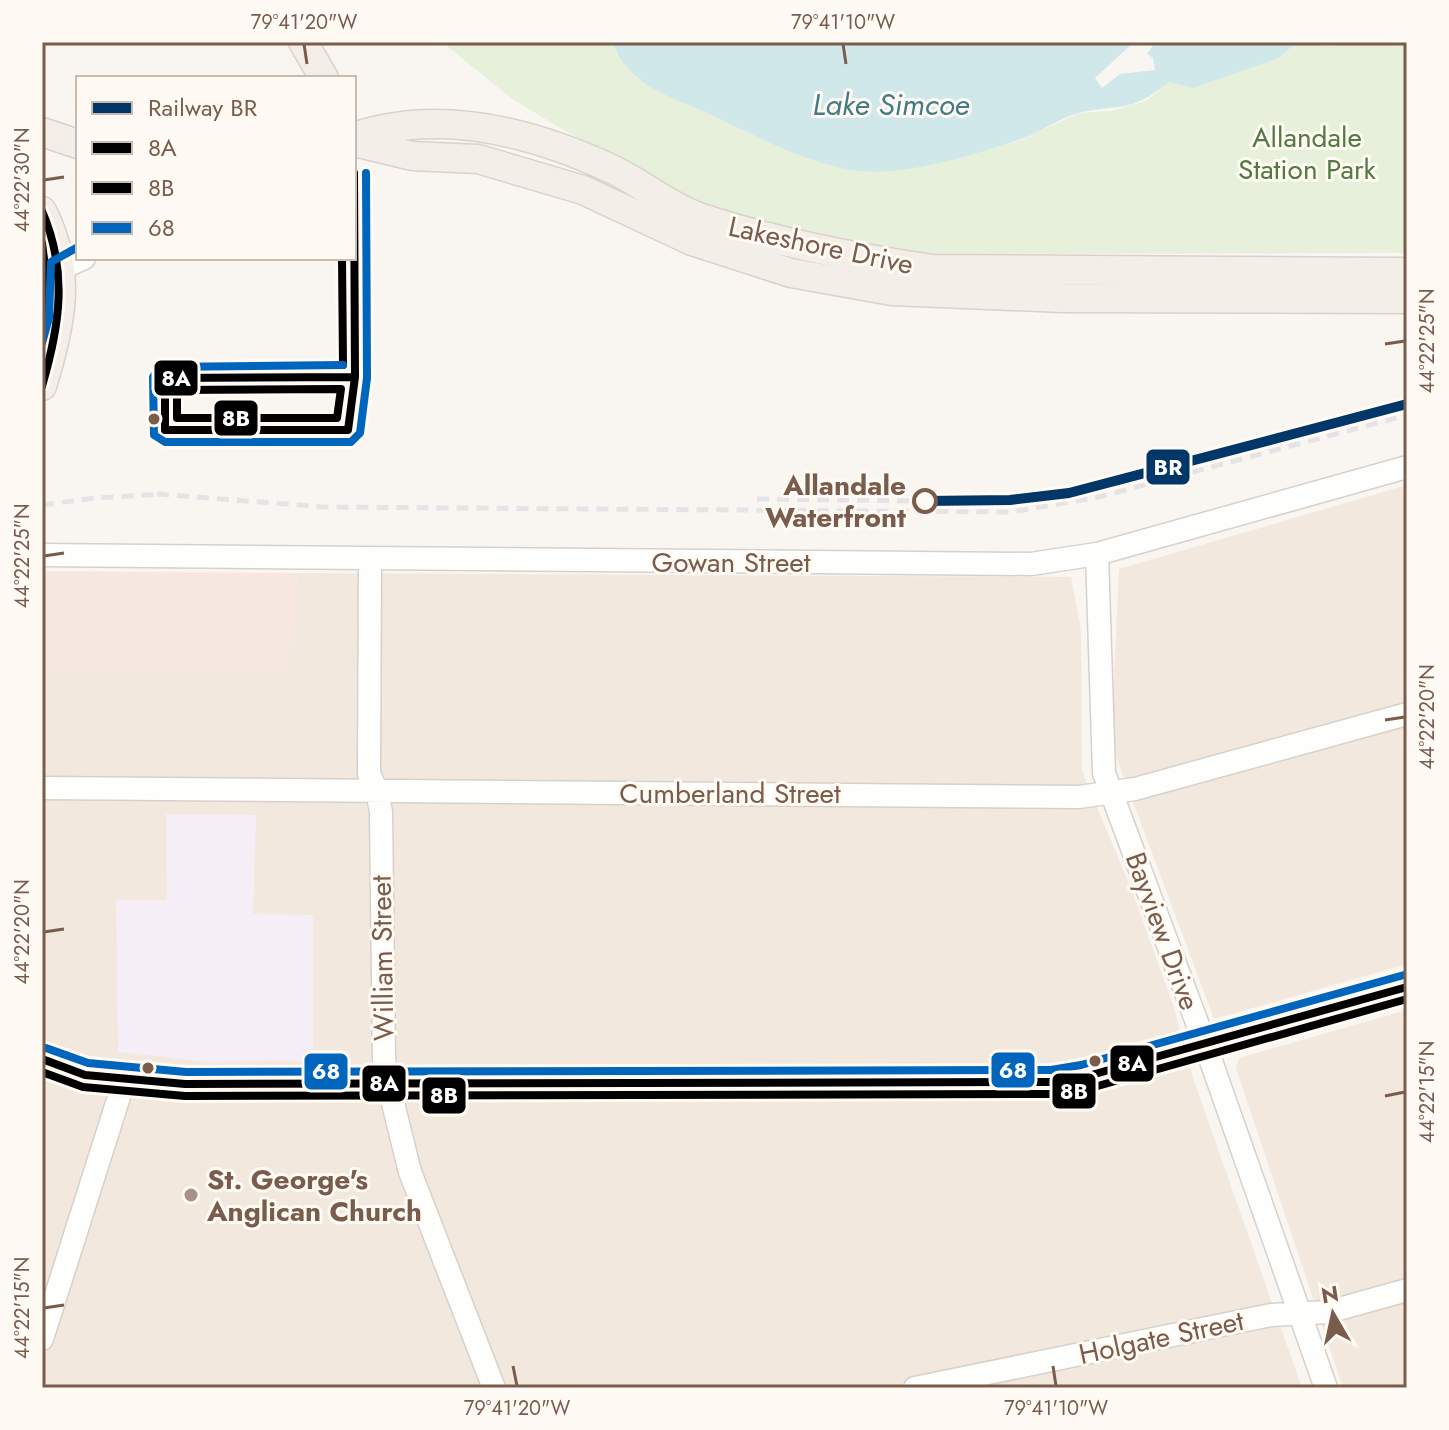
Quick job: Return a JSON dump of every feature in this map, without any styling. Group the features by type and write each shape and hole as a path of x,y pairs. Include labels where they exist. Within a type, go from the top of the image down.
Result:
{"main road":[{"path":"285,42 312,66"},
{"name":"Lakeshore Drive","path":"356,139 390,125 483,126 612,169 702,218 862,259 932,269 1407,272"},
{"path":"42,132 76,143"},
{"name":"Lakeshore Drive","path":"356,141 412,156 478,159 583,190 692,241 791,273 892,291 1047,298 1407,299"},
{"path":"42,211 63,267 61,320 42,386"},
{"path":"42,321 53,355"},
{"path":"42,1059 85,1075 124,1081 1052,1082 1205,1044 1407,987"}],"street":[{"name":"Gowan Street","path":"42,555 1008,564 1097,554 1407,467"},
{"name":"Bayview Drive","path":"1097,554 1100,743 1104,773 1205,1044 1326,1388"},
{"name":"William Street","path":"370,559 369,774 377,791 381,812 384,1059 410,1172 494,1388"},
{"name":"Cumberland Street","path":"42,788 1079,797 1111,793 1407,714"},
{"path":"42,1339 124,1081"},
{"name":"Holgate Street","path":"915,1388 1271,1315 1328,1312 1407,1290"}],"shaded area":[{"path":"1407,485 1407,964 1214,1019 1111,743 1119,569"},
{"path":"42,571 297,573 292,673 42,673"},
{"path":"297,573 1071,577 1081,630 1082,771 1132,891 1174,1008 1192,1075 1302,1388 42,1388 42,673 291,673"},
{"path":"166,814 256,815 253,914 313,915 313,1061 208,1062 118,1052 116,900 167,900"},
{"path":"1407,1010 1407,1388 1343,1388 1236,1068 1239,1058"}],"green space":[{"name":"Allandale Station Park","path":"442,42 612,42 616,53 817,161 855,171 942,162 1021,140 1079,113 1111,111 1146,101 1169,82 1279,58 1297,42 1321,46 1407,42 1407,253 910,254 733,219 560,128 511,98"}],"water":[{"name":"Lake Simcoe","path":"612,42 1134,42 1095,78 1102,88 1120,74 1155,70 1153,58 1147,54 1155,42 1297,42 1279,58 1193,88 1169,82 1135,103 1071,115 1026,137 980,152 936,164 871,172 833,166 795,153 663,93 628,68"}],"railway":[{"path":"157,494 324,507 1012,512 1099,497 1407,415"},
{"path":"42,505 165,494"},
{"path":"757,499 925,501"}],"rail line":[{"name":"BR","path":"925,501 1010,500 1069,493 1407,404"}],"transit line":[{"name":"68","path":"366,173 367,377"},
{"name":"8A","path":"42,211 56,255 58,277 57,320 42,386"},
{"name":"8B","path":"42,243 49,298 42,341"},
{"name":"68","path":"42,343 49,318 51,262 76,248"},
{"name":"8B","path":"342,260 343,365"},
{"name":"8A","path":"354,260 355,377"},
{"name":"68","path":"343,365 160,367 153,377 154,435 165,442 351,442 360,433 367,378"},
{"name":"8A","path":"355,377 348,430 165,430 165,378 355,377"},
{"name":"8B","path":"341,389 337,418 177,418 177,390 341,389"},
{"name":"68","path":"46,1048 88,1063 186,1072 1051,1070 1081,1065 1404,975"},
{"name":"8A","path":"42,1059 85,1075 185,1084 1052,1082 1084,1077 1407,987"},
{"name":"8B","path":"42,1072 83,1087 185,1096 1053,1094 1087,1089 1407,999"}],"place":[{"name":"Allandale Waterfront","path":"925,501"},
{"name":"St. George's Anglican Church","path":"191,1195"}]}
